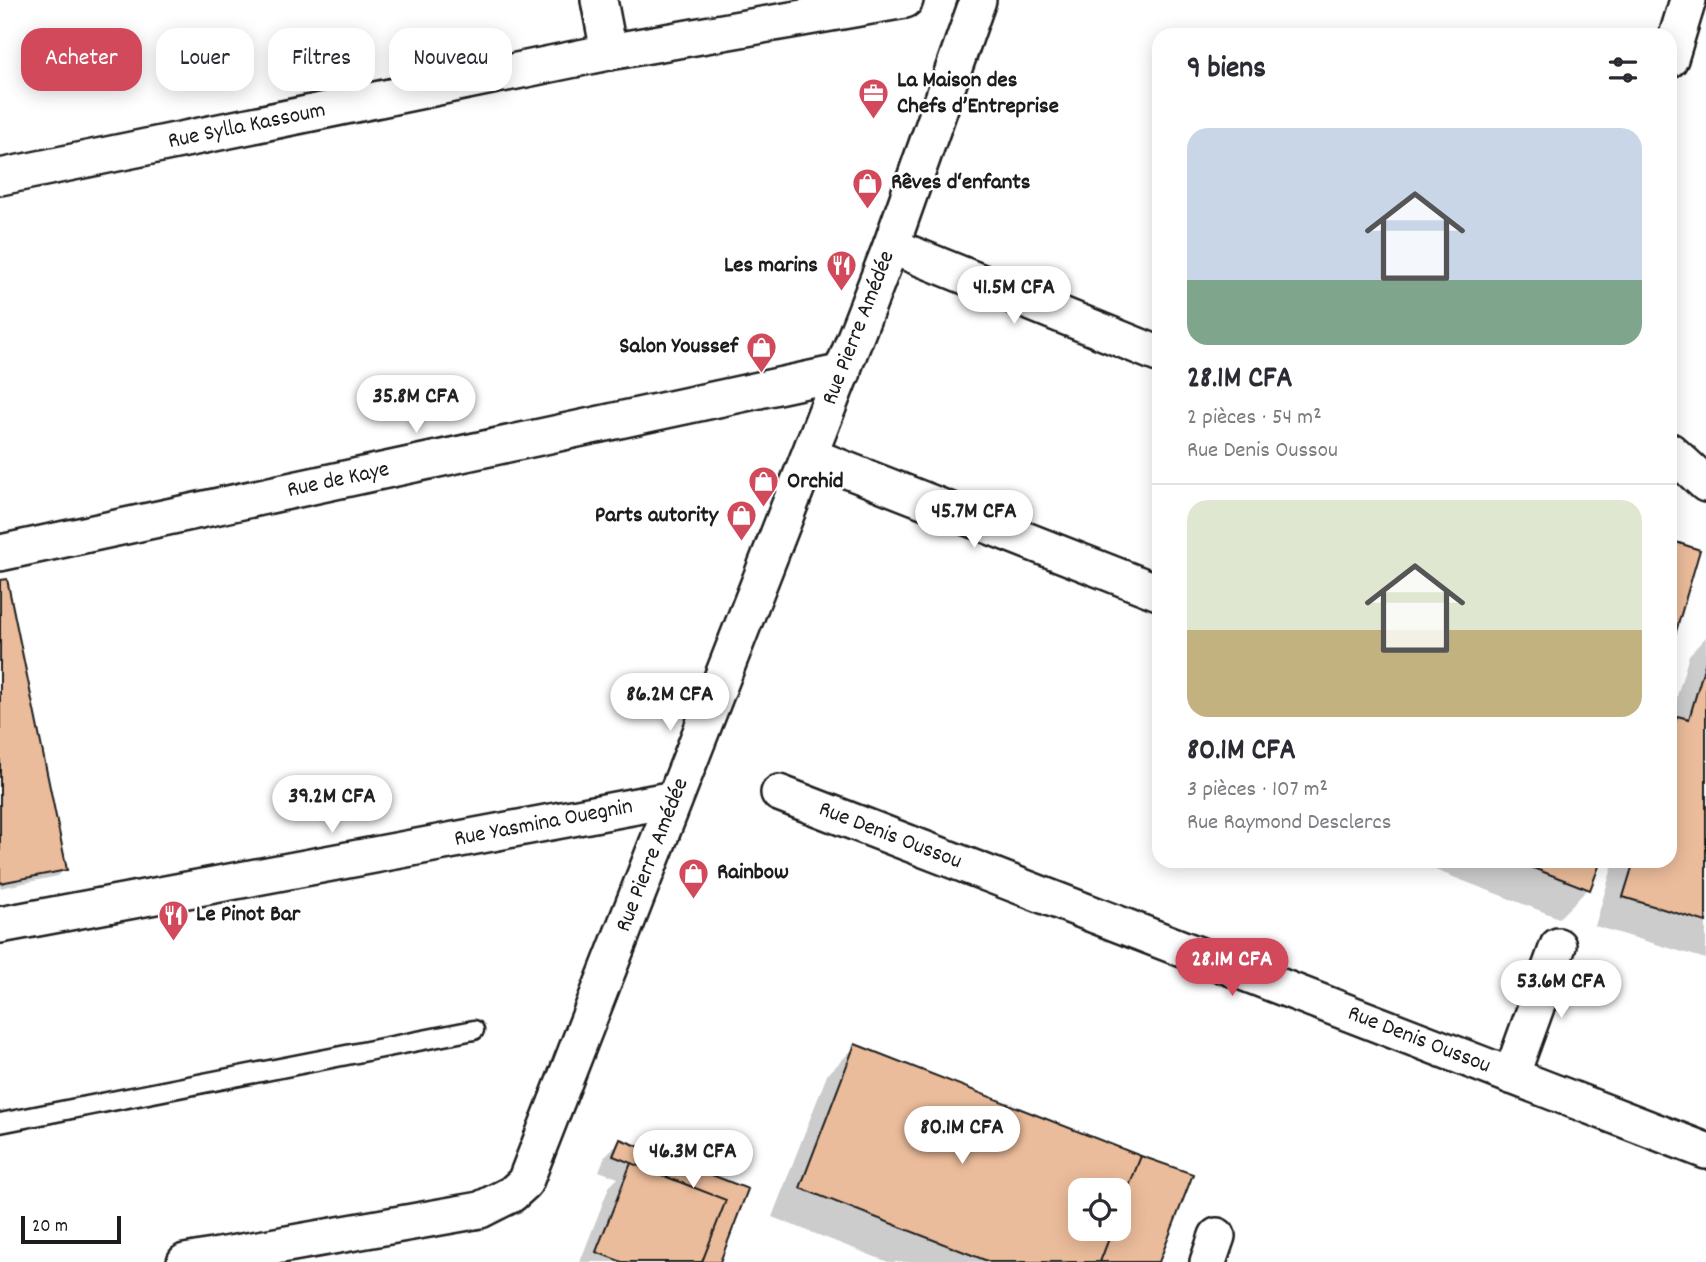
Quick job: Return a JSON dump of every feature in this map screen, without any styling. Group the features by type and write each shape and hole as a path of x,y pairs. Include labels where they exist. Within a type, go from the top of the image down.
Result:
{"street":[{"path":"599,0 609,52"},
{"name":"Rue Sylla Kassoum","path":"0,177 609,52 905,0"},
{"path":"1684,46 1688,0"},
{"name":"Rue Pierre Amédée","path":"185,1262 480,1210 512,1194 525,1182 891,246 971,2"},
{"path":"891,246 1152,352"},
{"name":"Rue de Kaye","path":"0,553 843,372"},
{"path":"811,456 1152,590"},
{"path":"1677,457 1706,484"},
{"name":"Rue Denis Oussou","path":"779,793 1706,1151"},
{"name":"Rue Yasmina Ouegnin","path":"0,925 674,799"},
{"path":"1511,1076 1558,946"}],"lane":[{"path":"0,1123 474,1030"}],"building":[{"path":"1677,542 1700,550 1677,628"},
{"path":"7,579 67,870 0,883 0,580"},
{"path":"1706,661 1706,922 1623,897 1632,868 1677,868 1677,716 1689,719"},
{"path":"1533,868 1598,868 1590,890"},
{"path":"855,1044 1141,1156 1131,1181 1131,1178 1068,1178 1068,1241 1108,1241 1100,1262 990,1262 800,1188"},
{"path":"620,1139 748,1189 720,1262 702,1262 726,1200 613,1156"},
{"path":"1141,1156 1193,1174 1159,1262 1100,1262 1108,1241 1131,1241 1131,1181"},
{"path":"631,1163 726,1200 702,1262 622,1262 596,1252"}],"place":[{"name":"La Maison des Chefs d’Entreprise","path":"874,121"},
{"name":"Rêves d‘enfants","path":"868,210"},
{"name":"Les marins","path":"841,293"},
{"name":"Salon Youssef","path":"761,374"},
{"name":"Orchid","path":"764,509"},
{"name":"Parts autority","path":"741,543"},
{"name":"Rainbow","path":"694,900"},
{"name":"Le Pinot Bar","path":"173,942"}]}
